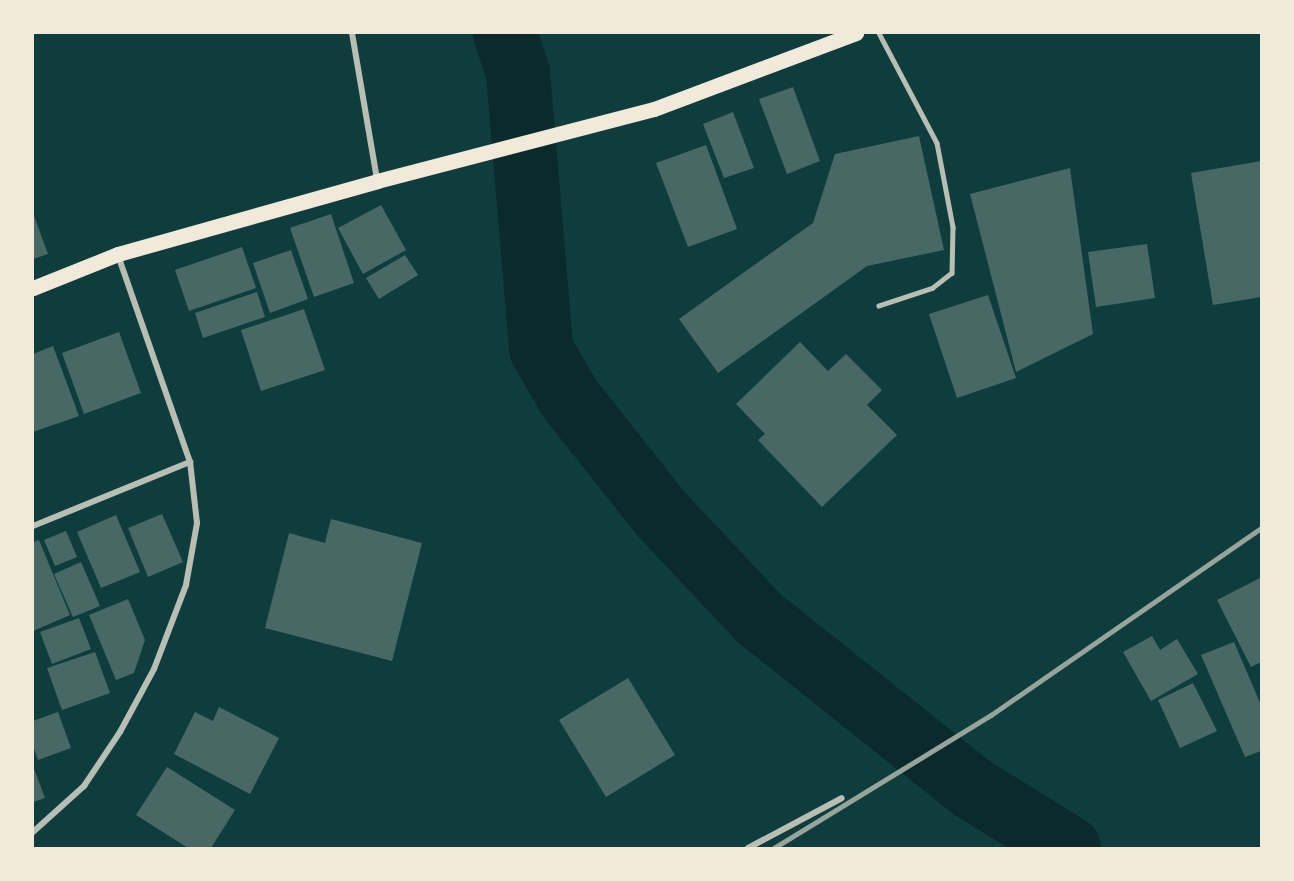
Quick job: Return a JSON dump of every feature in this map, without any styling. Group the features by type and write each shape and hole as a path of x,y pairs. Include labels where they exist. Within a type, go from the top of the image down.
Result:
{"main road":[{"path":"33,288 118,254 377,181 654,109 856,33"}],"street":[{"path":"352,33 377,181"},
{"path":"33,832 84,786 120,732 154,669 186,585 197,523 190,462 118,254"},
{"path":"33,526 190,462"},
{"path":"748,848 842,798"}],"lane":[{"path":"879,33 937,143 954,227 952,273 933,288 879,306"}],"building":[{"path":"793,87 820,161 787,174 759,99"},
{"path":"733,112 754,168 724,178 703,124"},
{"path":"919,136 944,250 867,266 718,373 679,319 813,223 835,154"},
{"path":"706,145 737,229 688,247 656,163"},
{"path":"1261,161 1261,297 1213,305 1191,173"},
{"path":"1070,168 1093,334 1016,372 970,194"},
{"path":"381,205 406,250 363,274 338,228"},
{"path":"33,213 48,254 33,259"},
{"path":"331,214 354,283 314,297 290,228"},
{"path":"1147,244 1155,298 1096,307 1088,252"},
{"path":"242,247 256,288 189,311 175,270"},
{"path":"291,250 308,299 270,313 253,263"},
{"path":"405,255 418,275 379,299 366,278"},
{"path":"257,292 265,317 203,338 195,313"},
{"path":"988,295 1016,378 957,398 929,314"},
{"path":"304,309 325,370 261,391 241,330"},
{"path":"119,332 141,393 84,414 62,353"},
{"path":"800,342 828,371 846,354 882,390 867,405 897,435 822,507 758,440 765,434 736,404"},
{"path":"53,346 79,416 33,432 33,354"},
{"path":"162,514 183,562 148,577 128,528"},
{"path":"116,515 140,572 101,588 77,532"},
{"path":"331,519 422,543 392,661 265,628 289,533 325,543"},
{"path":"66,531 77,557 55,566 44,540"},
{"path":"39,540 70,615 33,631 33,542"},
{"path":"81,562 100,606 73,617 54,574"},
{"path":"1260,578 1261,662 1251,667 1217,600"},
{"path":"128,599 145,640 134,673 116,680 89,615"},
{"path":"79,618 91,649 52,664 40,632"},
{"path":"1152,636 1160,650 1177,639 1198,674 1151,701 1123,652"},
{"path":"1234,642 1261,705 1261,751 1245,757 1201,655"},
{"path":"95,652 110,693 62,710 47,668"},
{"path":"628,678 675,755 606,797 559,720"},
{"path":"1193,683 1217,731 1180,748 1158,700"},
{"path":"219,707 279,738 250,794 174,754 195,712 213,721"},
{"path":"58,712 71,748 38,760 33,746 33,721"},
{"path":"33,766 45,798 33,802"},
{"path":"167,767 235,810 211,848 188,848 136,815"}],"waterway":[{"path":"505,33 518,73 541,349 570,399 662,515 759,618 972,788 1069,848"}],"railway":[{"path":"774,848 991,715 1261,528"}]}
